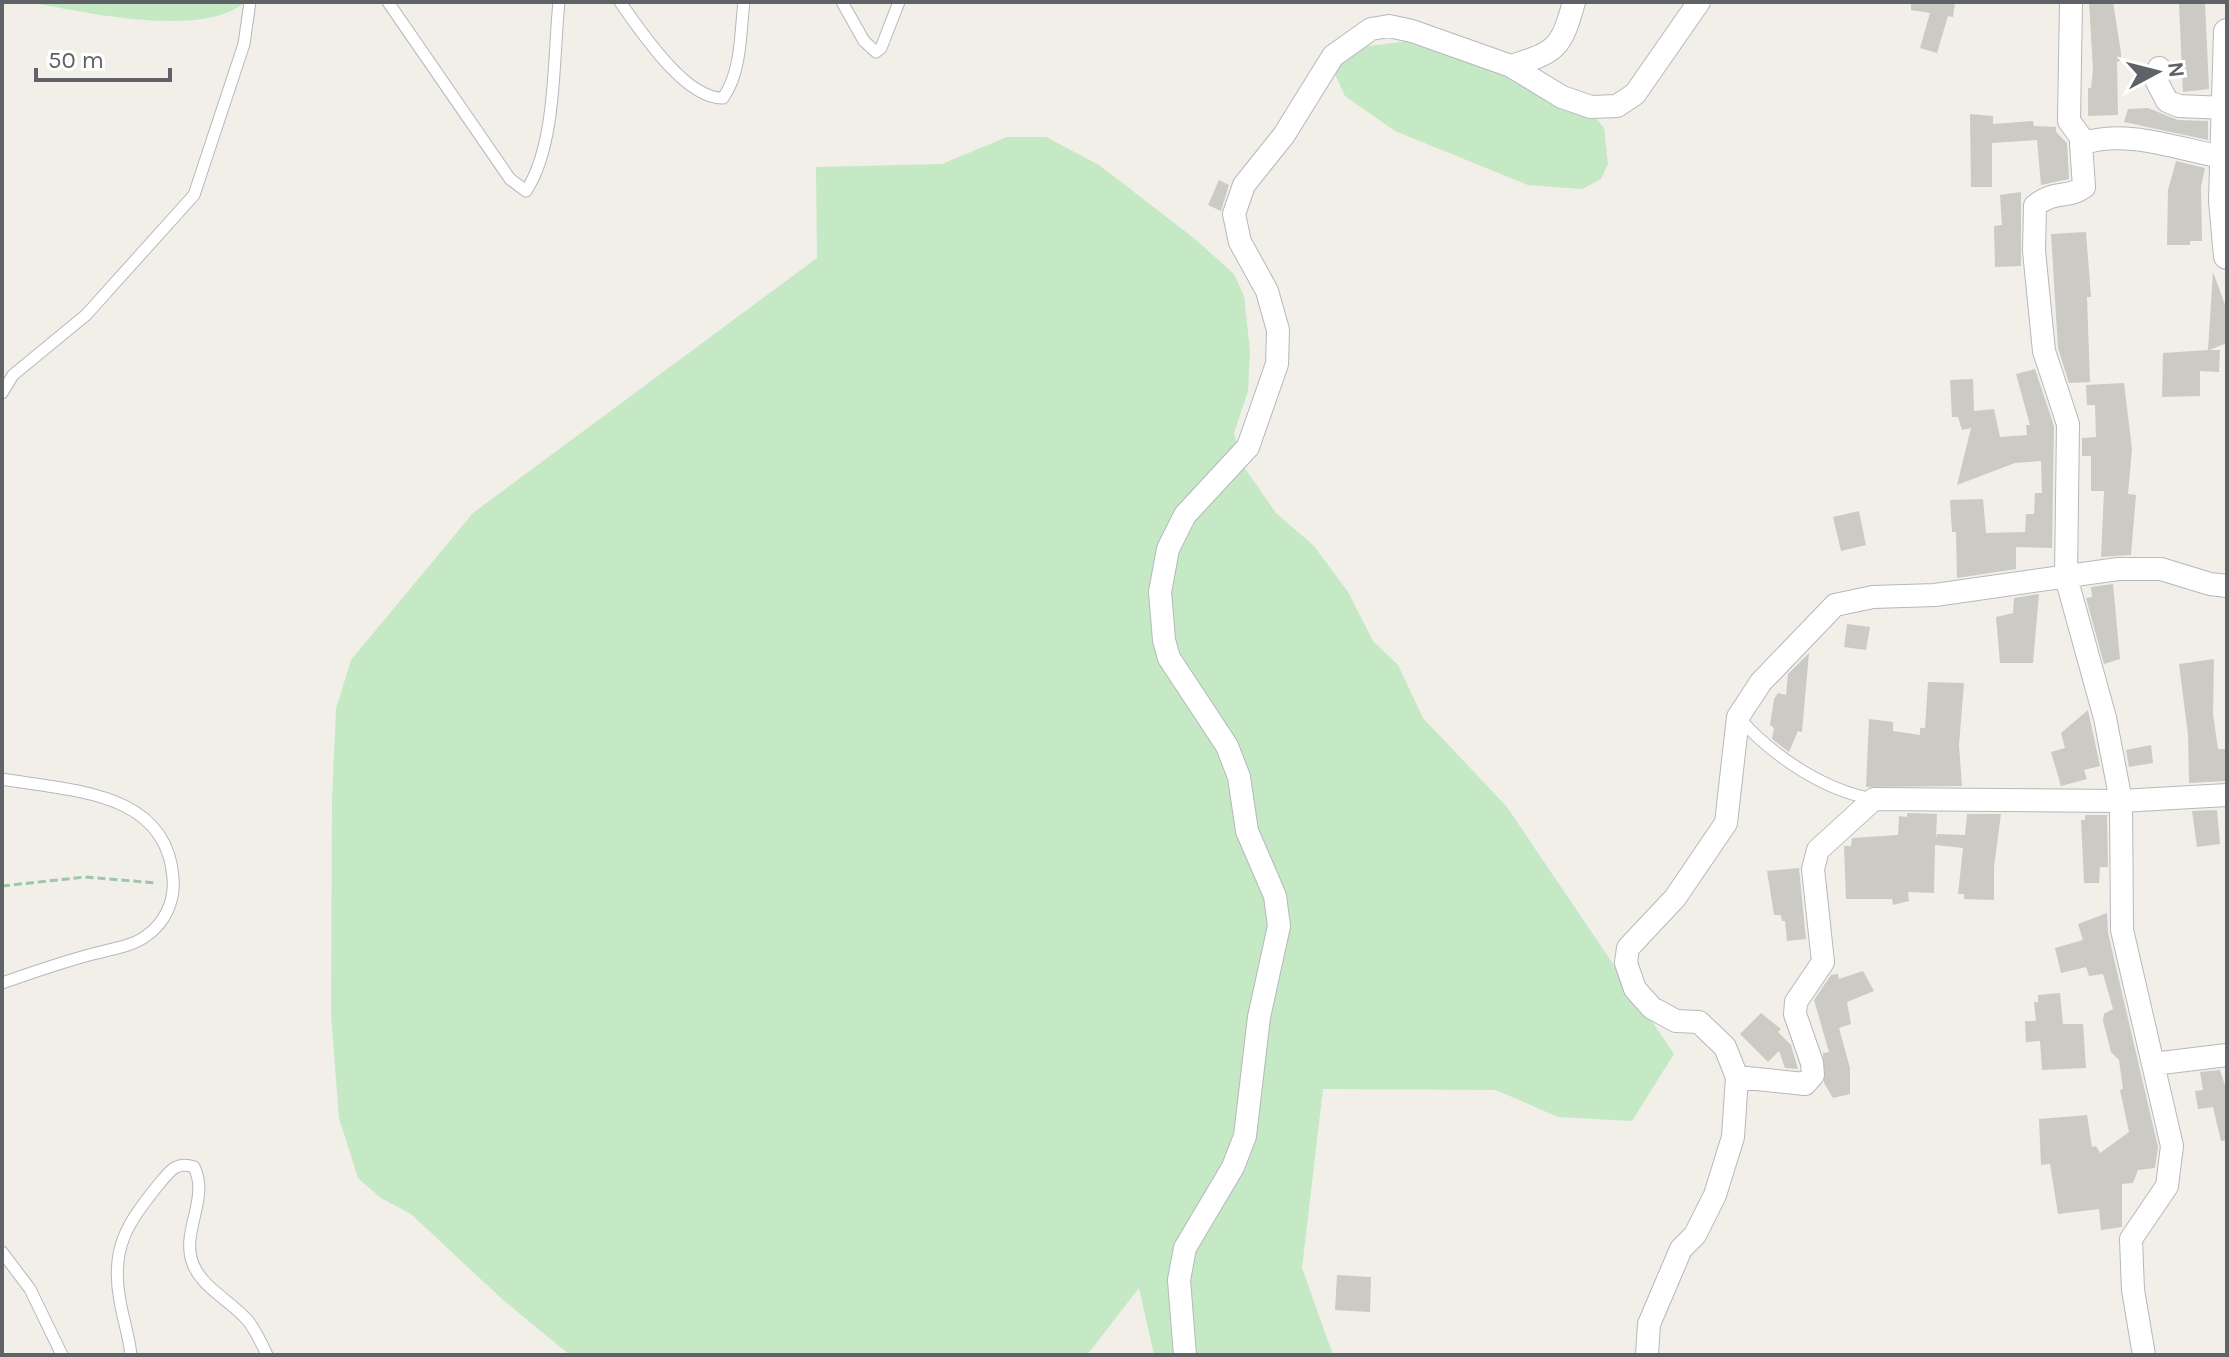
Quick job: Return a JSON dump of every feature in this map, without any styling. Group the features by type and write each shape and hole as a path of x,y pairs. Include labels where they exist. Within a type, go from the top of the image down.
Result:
{"street":[{"path":"1511,66 1553,52 1563,35 1574,2"},
{"path":"1185,1355 1179,1295 1185,1248 1233,1167 1245,1136 1259,1017 1279,926 1275,896 1247,831 1239,777 1227,746 1169,658 1164,640 1160,592 1168,549 1185,515 1248,447 1277,364 1278,330 1267,291 1240,242 1234,214 1244,185 1284,135 1333,56 1371,29 1389,26 1412,31 1511,66 1562,97 1591,107 1617,106 1635,94 1699,2"},
{"path":"2071,2 2069,121 2085,143"},
{"path":"2227,32 2222,157 2227,256"},
{"path":"2159,68 2157,82 2167,101 2179,106 2225,108"},
{"path":"2144,1355 2133,1290 2131,1239 2167,1186 2172,1146 2122,930 2121,801 2105,718 2066,577 2068,424 2044,351 2034,251 2035,206 2047,195 2077,192 2084,187 2081,144 2098,138 2131,139 2222,157"},
{"path":"1647,1355 1649,1324 1681,1249 1695,1235 1719,1180 1733,1137 1737,1077 1725,1047 1699,1022 1676,1021 1652,1008 1635,989 1626,963 1628,948 1675,898 1726,823 1738,717 1761,682 1835,605 1873,597 1935,595 2118,569 2161,569 2227,586"},
{"path":"1737,1077 1805,1084 1813,1075 1795,1014 1796,1002 1823,962 1813,869 1818,850 1874,799 2121,801 2227,795"},
{"path":"2153,1064 2227,1055"}],"lane":[{"path":"2,393 13,375 86,315 194,195 244,44 250,2"},
{"path":"388,2 510,179 526,191 533,180 545,138 559,2"},
{"path":"620,2 654,50 693,87 714,98 723,98 733,76 744,2"},
{"path":"842,2 864,41 876,52 881,48 899,2"},
{"path":"1738,717 1762,744 1786,759 1852,795 1874,799"},
{"path":"2,779 104,796 128,806 146,819 165,843 172,862 174,886 169,910 144,939 2,983"},
{"path":"131,1355 115,1265 119,1244 135,1214 172,1168 184,1164 194,1167 199,1176 200,1195 190,1249 193,1264 201,1277 248,1321 267,1355"},
{"path":"2,1252 30,1289 62,1355"}],"path":[{"path":"2,886 85,877 174,886"}],"green space":[{"path":"27,2 245,2 226,13 171,21 108,16"},
{"path":"1417,40 1572,89 1604,128 1608,164 1601,179 1582,189 1528,185 1395,131 1345,96 1334,72 1337,50"},
{"path":"1007,137 1046,137 1099,165 1195,239 1234,274 1244,296 1250,351 1248,391 1234,433 1244,467 1276,513 1314,546 1348,592 1373,641 1398,665 1423,718 1507,807 1674,1054 1632,1121 1558,1117 1496,1090 1323,1089 1302,1268 1333,1355 1154,1355 1139,1288 1087,1355 570,1355 502,1299 411,1214 381,1198 358,1178 339,1118 331,1016 332,799 336,709 351,660 473,513 817,258 816,167 942,164"}],"building":[{"path":"1911,2 1955,2 1953,17 1948,16 1937,53 1920,48 1930,13 1911,10"},
{"path":"2089,2 2113,2 2121,53 2121,61 2117,62 2118,115 2088,116 2088,88 2091,88 2093,70"},
{"path":"2205,3 2209,89 2183,92 2179,4"},
{"path":"2148,108 2178,120 2208,121 2208,140 2124,122 2128,109"},
{"path":"1970,114 1993,116 1993,124 2033,121 2034,126 2056,127 2056,132 2067,143 2069,179 2041,185 2037,140 1992,143 1992,187 1971,187"},
{"path":"2176,161 2205,168 2201,187 2202,241 2190,241 2190,245 2167,245 2168,190"},
{"path":"1219,180 1229,185 1221,211 1208,205"},
{"path":"2021,192 2021,266 1995,267 1994,226 2002,225 2000,195"},
{"path":"2086,232 2091,297 2087,297 2090,382 2069,383 2058,348 2051,234"},
{"path":"2213,272 2227,310 2227,343 2209,350 2220,350 2219,372 2200,371 2200,396 2162,397 2163,353 2208,350"},
{"path":"2035,369 2054,426 2052,548 2016,547 2016,569 1957,578 1956,532 1952,532 1950,500 1983,499 1986,533 2025,532 2026,514 2034,514 2035,493 2042,493 2041,461 2015,463 1957,485 1971,428 1962,430 1958,417 1952,417 1950,380 1973,379 1974,411 1994,409 2000,437 2027,435 2026,425 2030,425 2016,374"},
{"path":"2124,383 2132,449 2128,494 2136,495 2131,555 2101,557 2104,491 2091,491 2091,456 2082,456 2082,438 2096,437 2095,405 2087,405 2086,385"},
{"path":"1859,511 1866,545 1841,551 1833,517"},
{"path":"2113,584 2120,659 2104,664 2086,598 2092,597 2091,587"},
{"path":"2039,594 2033,663 2000,663 1996,617 2013,613 2014,598"},
{"path":"1847,624 1870,627 1866,650 1844,647"},
{"path":"1809,653 1802,732 1798,731 1789,752 1772,739 1774,728 1770,725 1774,699 1778,693 1786,695 1788,674"},
{"path":"2214,659 2213,714 2218,749 2227,749 2227,781 2189,783 2188,735 2179,664"},
{"path":"1928,682 1964,683 1959,745 1962,786 1866,787 1869,719 1893,722 1893,731 1920,735 1920,728 1925,728"},
{"path":"2088,710 2100,766 2084,770 2087,779 2061,786 2051,752 2065,748 2061,733"},
{"path":"2151,745 2153,763 2129,767 2126,750"},
{"path":"2217,810 2220,844 2197,847 2192,811"},
{"path":"1907,813 1937,814 1936,838 1937,834 1965,835 1967,814 2001,814 1994,867 1994,900 1964,899 1964,894 1958,894 1963,848 1935,845 1934,893 1908,892 1909,901 1893,905 1892,899 1846,899 1844,846 1851,846 1852,838 1898,835 1899,816 1907,817"},
{"path":"2085,815 2107,815 2108,867 2100,867 2099,883 2084,883 2081,820 2085,820"},
{"path":"1799,868 1806,939 1787,941 1785,921 1782,921 1781,915 1774,915 1767,871"},
{"path":"2107,913 2108,933 2158,1147 2155,1168 2138,1170 2133,1183 2122,1184 2122,1227 2101,1230 2099,1209 2058,1214 2050,1164 2041,1165 2039,1119 2087,1115 2092,1147 2096,1146 2100,1153 2129,1132 2120,1090 2123,1089 2119,1060 2111,1052 2103,1021 2104,1014 2113,1009 2103,974 2089,976 2086,967 2061,973 2055,948 2083,940 2078,924"},
{"path":"1863,971 1874,991 1847,1002 1851,1024 1839,1028 1850,1068 1850,1094 1833,1098 1824,1083 1823,1053 1829,1052 1814,1000 1831,975 1838,974 1839,979"},
{"path":"2060,993 2063,1024 2083,1024 2086,1068 2042,1070 2040,1041 2026,1042 2025,1021 2036,1021 2034,1002 2038,1002 2038,995"},
{"path":"1761,1013 1781,1029 1778,1032 1791,1045 1798,1069 1785,1068 1779,1051 1768,1062 1740,1034"},
{"path":"2220,1070 2227,1092 2227,1140 2221,1141 2213,1107 2198,1109 2195,1091 2203,1090 2200,1072"},
{"path":"1337,1275 1371,1277 1370,1312 1335,1310"}]}
